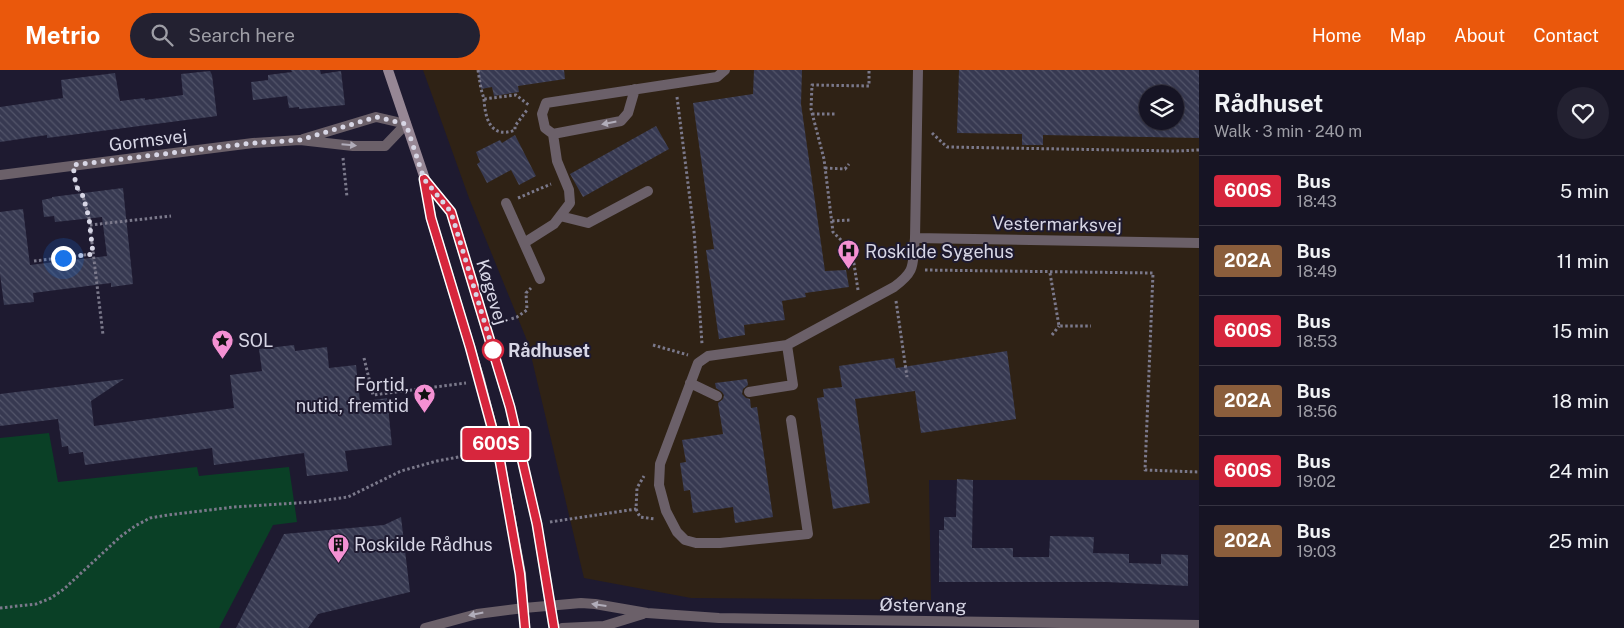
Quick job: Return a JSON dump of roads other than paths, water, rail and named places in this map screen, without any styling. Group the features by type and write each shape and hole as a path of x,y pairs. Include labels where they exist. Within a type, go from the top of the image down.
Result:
{"street":[{"name":"Køgevej","path":"388,70 424,179 431,218 480,380 498,450 520,574 525,628"},
{"path":"524,243 554,224 570,203 568,190 557,161 553,134 545,128 542,114 546,104 717,77 724,70"},
{"path":"791,420 808,534 720,543 691,542 680,537 666,511 659,485 660,464 698,363 708,356 788,345 894,287 906,278 912,270 918,70"},
{"path":"553,134 621,121 628,113 636,89"},
{"name":"Gormsvej","path":"300,140 376,117 406,124"},
{"name":"Gormsvej","path":"0,175 253,143 300,140 342,145 385,146 406,124"},
{"name":"Køgevej","path":"424,179 451,212 510,407 537,524 554,628"},
{"path":"560,216 588,223 648,191"},
{"path":"506,204 540,279"},
{"name":"Vestermarksvej","path":"914,238 1199,243"},
{"path":"749,392 792,385 788,345"},
{"path":"690,383 717,396"},
{"name":"Østervang","path":"425,628 477,614 524,608 595,604 647,613 719,618 918,624 1199,625"},
{"name":"Østervang","path":"562,628 604,626 647,613"}],"place":[{"name":"Roskilde Sygehus","path":"849,270"},
{"name":"Rådhuset","path":"493,350"},
{"name":"SOL","path":"222,359"},
{"name":"Fortid, nutid, fremtid","path":"425,413"},
{"name":"Roskilde Rådhus","path":"338,563"}]}
